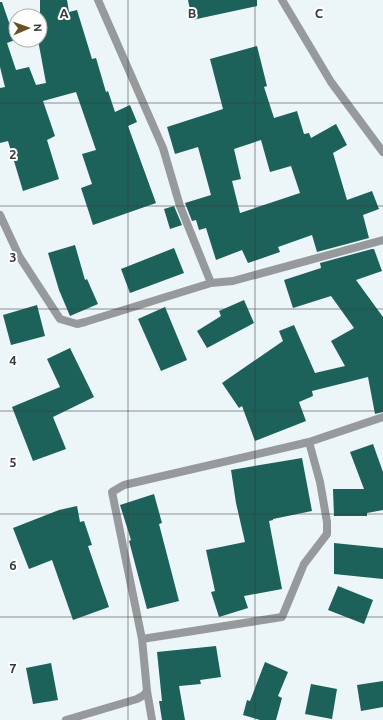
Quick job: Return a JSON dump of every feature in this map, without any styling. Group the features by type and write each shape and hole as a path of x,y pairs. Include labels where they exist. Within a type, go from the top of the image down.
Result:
{"street":[{"path":"98,0 163,148 180,206 211,282"},
{"path":"282,0 331,82 383,152"},
{"path":"0,215 19,256 60,319 77,324 211,282 233,282 383,240"},
{"path":"152,720 147,691 142,639 112,492 124,485 309,442 383,417"},
{"path":"142,639 282,617 304,564 327,534 327,522 321,490 309,442"},
{"path":"66,720 137,699 144,695 147,691"}],"building":[{"path":"40,0 67,0 69,12 77,10 92,59 96,58 106,92 108,91 115,112 130,105 137,122 128,126 156,203 93,225 81,188 92,184 82,154 96,150 76,92 43,101 55,136 47,140 59,179 23,191 8,141 0,143 0,88 5,87 0,67 0,2 2,2 8,20 7,43 16,70 29,67 36,85 46,83 39,48 48,48 48,8 40,8"},
{"path":"188,0 257,0 257,6 192,20"},
{"path":"257,46 267,86 264,87 274,118 297,111 304,134 309,133 311,138 336,124 347,145 333,153 347,200 372,191 379,209 363,215 369,238 317,252 312,235 278,247 280,252 248,263 242,250 216,260 206,228 199,230 196,220 192,221 185,203 211,195 198,147 175,154 167,127 223,109 210,59","holes":["261,140 270,172 291,166 300,193 240,213 232,181 241,179 234,149"]},
{"path":"174,206 182,225 170,229 164,209"},
{"path":"75,245 85,280 87,279 98,304 70,316 59,290 48,253"},
{"path":"174,248 184,273 130,293 121,269"},
{"path":"374,249 382,271 356,280 383,317 383,412 375,414 368,377 312,391 313,396 299,402 306,421 255,441 242,406 239,408 222,383 283,341 279,331 294,325 315,373 345,366 331,341 354,328 331,296 293,308 284,280 321,268 320,263"},
{"path":"244,300 254,323 207,348 197,331 221,316 219,311"},
{"path":"37,305 45,336 11,345 3,315"},
{"path":"165,307 187,360 161,371 138,319"},
{"path":"70,348 94,397 53,417 66,449 33,461 12,407 60,387 47,359"},
{"path":"373,444 383,472 383,510 367,513 367,516 334,516 333,489 364,489 350,452"},
{"path":"302,458 312,511 269,521 282,589 244,596 248,608 219,617 211,592 215,591 206,550 245,542 236,503 231,470"},
{"path":"154,494 162,523 159,524 179,601 147,609 129,541 131,540 120,505"},
{"path":"77,506 80,522 84,521 92,545 88,546 109,607 73,620 52,560 29,569 13,528 59,510"},
{"path":"334,543 383,548 383,579 334,574"},
{"path":"338,586 373,600 364,624 328,610"},
{"path":"216,646 221,677 200,680 201,684 179,686 185,720 162,720 159,701 162,701 157,652"},
{"path":"265,662 288,672 278,696 282,698 276,720 260,720 243,715 247,700 250,701"},
{"path":"51,663 58,700 33,704 26,668"},
{"path":"383,681 383,707 361,711 357,685"},
{"path":"311,684 337,689 332,719 305,714"}]}
